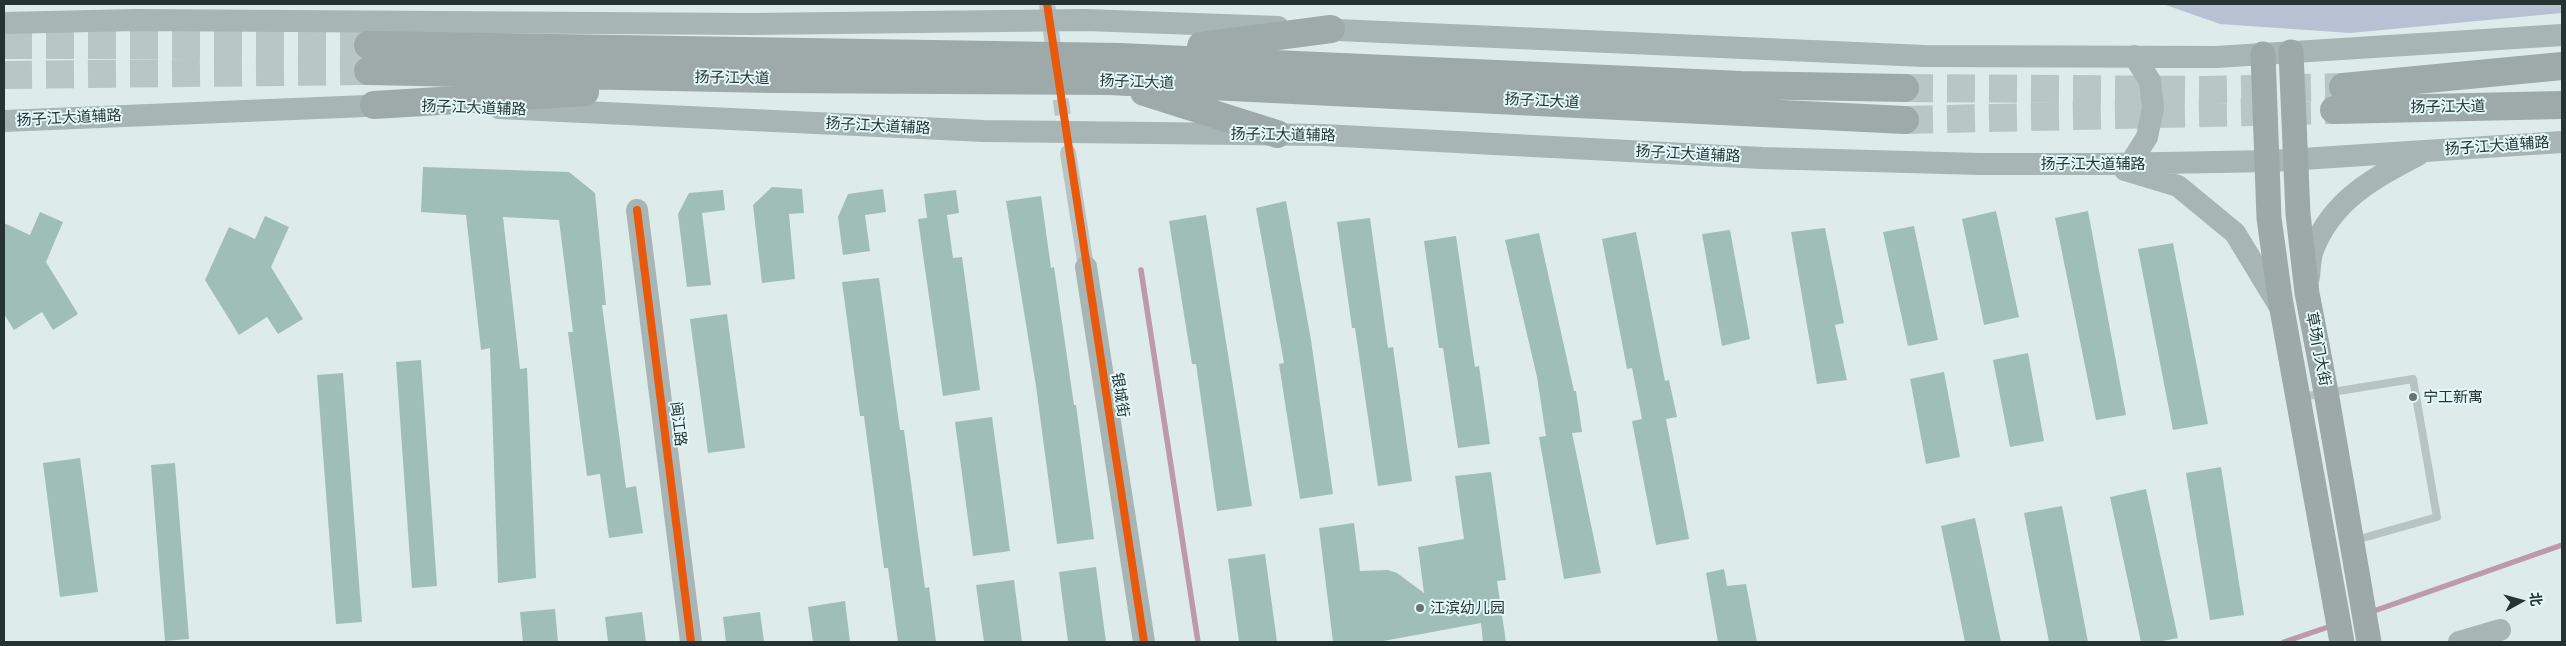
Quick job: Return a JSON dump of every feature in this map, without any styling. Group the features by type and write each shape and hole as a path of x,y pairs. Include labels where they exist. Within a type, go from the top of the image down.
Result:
{"highway":[{"path":"1114,69 1331,29"},
{"name":"扬子江大道","path":"1905,88 1114,69 368,58 772,79 1114,69 1905,120"},
{"name":"扬子江大道","path":"2562,66 2339,98 2562,105"},
{"path":"1114,69 1277,134"},
{"path":"374,105 508,96 664,89 772,79"}],"main road":[{"path":"4,23 136,20 751,24 1086,20 1331,29 1924,56 2216,57 2562,35"},
{"name":"草场门大街","path":"2291,52 2294,159 2307,292 2367,635"},
{"name":"草场门大街","path":"2262,54 2269,218 2282,309 2341,638"},
{"path":"2134,56 2150,81 2153,108 2147,137 2119,164 2178,186 2235,234 2282,309"},
{"name":"扬子江大道辅路","path":"4,121 374,105 546,110 984,130 1277,134 1762,158 1980,164 2266,161 2562,142"},
{"path":"2307,292 2313,251 2336,210 2369,181 2426,151"},
{"name":"闽江路","path":"637,210 691,642"},
{"name":"银城街","path":"1086,268 1144,642"},
{"path":"2459,642 2500,630"}],"street":[{"name":"银城街","path":"1068,152 1086,268"}],"lane":[{"path":"2298,398 2413,379 2437,517 2352,541"}],"shaded area":[{"path":"2163,4 2562,4 2562,13 2350,33 2220,24"}],"building":[{"path":"423,167 569,172 595,193 606,305 602,305 626,488 636,486 643,533 609,538 600,474 587,476 568,332 573,332 559,220 503,217 520,369 527,368 536,578 498,583 490,348 481,350 466,215 421,212"},
{"path":"772,187 802,189 804,213 789,214 795,279 762,283 753,205"},
{"path":"883,189 886,212 865,215 870,251 843,255 838,217 848,194"},
{"path":"723,190 725,210 702,213 711,285 687,287 678,214 689,193"},
{"path":"956,190 959,213 947,215 953,258 962,257 980,390 943,396 918,219 927,218 924,194"},
{"path":"1041,196 1051,268 1054,267 1074,405 1076,405 1094,539 1057,544 1036,386 1006,201"},
{"path":"1286,201 1311,340 1333,494 1300,499 1279,364 1284,363 1256,208"},
{"path":"1996,211 2019,317 1984,325 1962,219"},
{"path":"2088,211 2126,415 2096,420 2055,218"},
{"path":"40,212 63,222 46,262 78,314 53,330 42,312 14,330 4,314 4,223 30,235"},
{"path":"1206,215 1252,506 1217,511 1196,364 1192,364 1169,221"},
{"path":"265,216 289,227 271,267 303,319 278,334 267,317 239,335 205,280 229,227 255,239"},
{"path":"1370,218 1388,348 1393,347 1412,481 1378,486 1355,328 1352,328 1337,222"},
{"path":"1914,226 1938,340 1908,346 1883,232"},
{"path":"1825,228 1844,323 1835,325 1847,380 1817,384 1791,232"},
{"path":"1730,230 1750,339 1722,346 1702,234"},
{"path":"1636,232 1665,381 1669,380 1677,417 1666,419 1689,539 1656,545 1632,421 1642,419 1632,368 1627,369 1602,239"},
{"path":"1539,233 1574,391 1576,391 1582,432 1572,433 1601,573 1564,579 1539,437 1546,436 1537,377 1505,240"},
{"path":"1456,236 1475,367 1479,366 1490,444 1458,448 1443,348 1439,348 1424,241"},
{"path":"2173,243 2208,424 2173,430 2138,249"},
{"path":"879,278 900,430 904,430 925,588 929,587 936,642 898,642 888,568 884,568 864,416 860,416 842,282"},
{"path":"727,314 745,448 708,453 690,319"},
{"path":"2028,353 2044,441 2010,447 1993,360"},
{"path":"421,360 437,586 412,588 396,362"},
{"path":"1944,372 1960,457 1926,464 1910,379"},
{"path":"343,373 362,622 336,624 317,375"},
{"path":"992,417 1010,551 973,556 955,422"},
{"path":"80,458 98,592 60,597 43,463"},
{"path":"175,463 189,639 165,641 151,465"},
{"path":"2221,467 2244,615 2210,620 2186,473"},
{"path":"1491,472 1506,580 1497,581 1506,642 1483,642 1481,623 1378,642 1333,642 1319,528 1354,523 1360,571 1388,570 1397,573 1424,593 1418,547 1464,539 1455,476"},
{"path":"2146,489 2178,638 2157,642 2141,642 2110,497"},
{"path":"2062,506 2088,642 2049,642 2024,513"},
{"path":"1975,518 2001,642 1965,642 1941,526"},
{"path":"1265,554 1277,642 1239,642 1228,559"},
{"path":"1096,567 1106,642 1068,642 1059,572"},
{"path":"1724,569 1727,586 1746,584 1757,642 1718,642 1706,573"},
{"path":"1014,580 1022,642 984,642 976,585"},
{"path":"845,601 850,642 813,642 808,607"},
{"path":"555,609 558,642 523,642 520,612"},
{"path":"642,612 646,642 608,642 605,617"},
{"path":"760,612 764,642 726,642 723,617"}],"waterway":[{"path":"1141,270 1198,642"},
{"path":"2371,612 2562,545"},
{"path":"2284,642 2334,625"}],"tunnel":[{"path":"1047,4 1067,143"},
{"path":"4,45 368,45"},
{"path":"4,75 368,71"},
{"path":"1905,88 2204,90 2343,87"},
{"path":"1905,120 2334,110"}],"cycle path":[{"path":"1047,4 1144,642"},
{"path":"637,210 691,642"}],"place":[{"name":"宁工新寓","path":"2413,397"},
{"name":"江滨幼儿园","path":"1420,608"}]}
